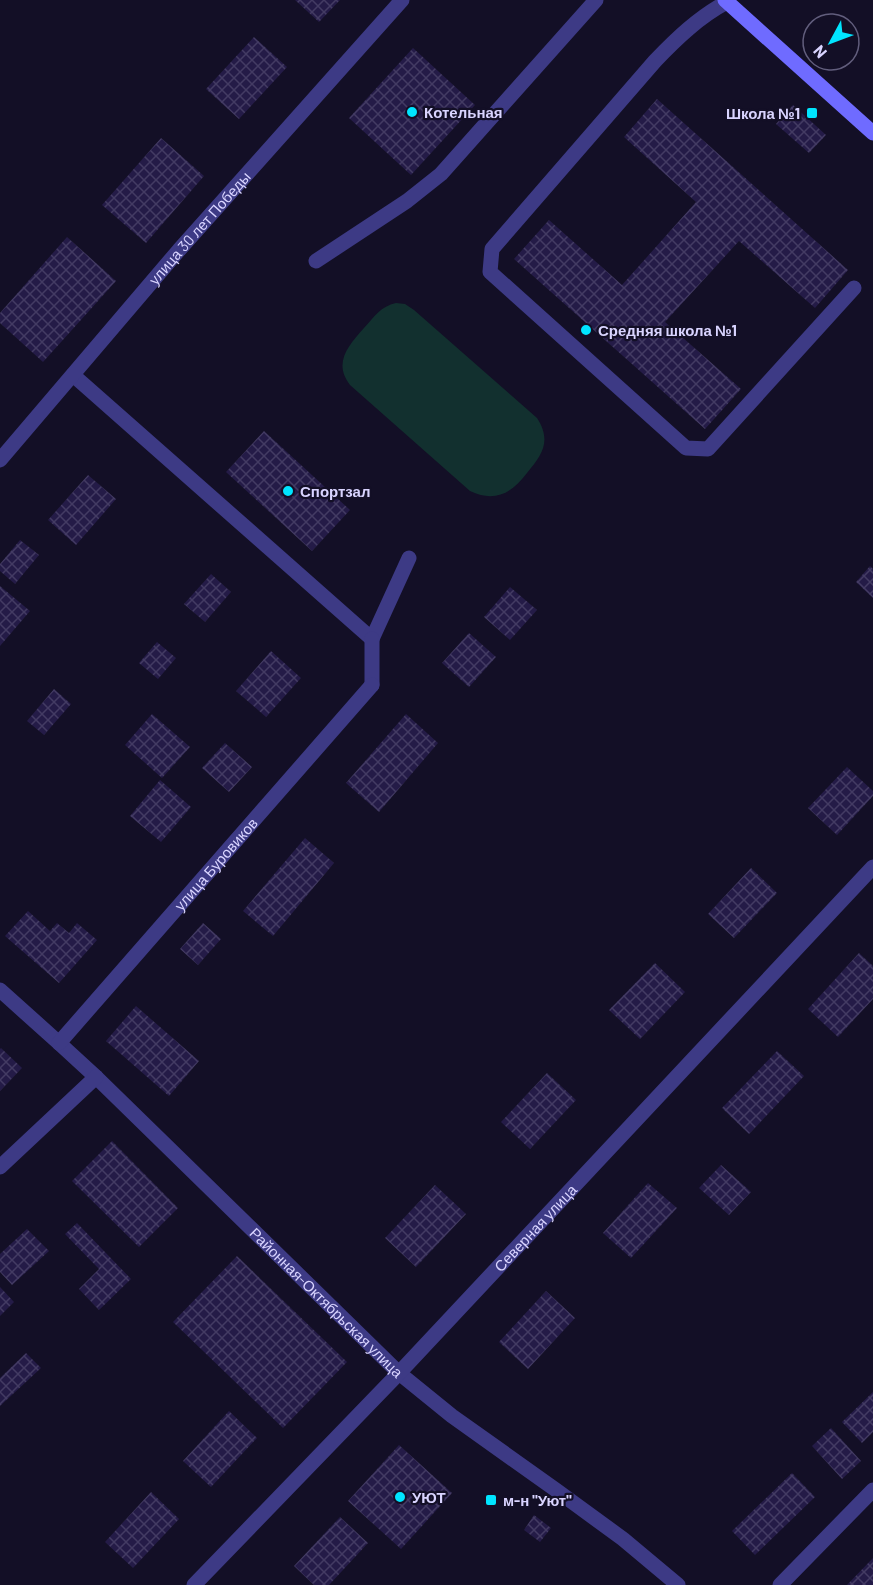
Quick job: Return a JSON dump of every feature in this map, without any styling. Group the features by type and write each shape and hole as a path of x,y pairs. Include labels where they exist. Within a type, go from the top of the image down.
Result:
{"street":[{"name":"улица 30 лет Победы","path":"0,460 179,250 402,0"},
{"path":"316,261 407,201 441,174 596,0"},
{"path":"854,288 708,449 686,447 490,272 492,249 655,61 688,28 729,1 741,15 873,133"},
{"path":"73,375 372,639 409,558"},
{"name":"улица Буровиков","path":"59,1043 372,685 372,639"},
{"name":"Северная улица","path":"194,1585 399,1373 873,867"},
{"name":"Районная-Октябрьская улица","path":"0,990 96,1077 399,1373 452,1416 622,1539 678,1585"},
{"path":"0,1167 96,1077"},
{"path":"780,1585 873,1490"}],"green space":[{"path":"396,303 405,304 414,310 537,418 544,434 541,454 521,480 509,491 487,496 470,491 350,385 345,377 343,362 348,348 378,312"}],"building":[{"path":"295,0 340,0 319,22"},
{"path":"254,37 287,67 239,119 206,89"},
{"name":"Котельная","path":"413,48 475,105 411,175 349,118"},
{"path":"657,99 848,270 815,308 739,241 665,322 741,389 705,429 514,259 549,220 622,285 696,202 624,137"},
{"path":"793,105 826,135 809,153 776,124"},
{"path":"161,138 204,176 146,243 102,205"},
{"path":"67,237 116,281 43,362 0,323 0,313"},
{"name":"Спортзал","path":"264,431 350,510 312,551 226,472"},
{"path":"88,475 116,499 76,545 48,520"},
{"path":"20,540 39,555 15,584 0,571 0,564"},
{"path":"870,566 873,569 873,598 856,582"},
{"path":"211,574 231,592 205,622 184,604"},
{"path":"0,586 30,611 0,646"},
{"path":"510,587 537,610 510,640 484,617"},
{"path":"469,633 496,657 469,687 442,663"},
{"path":"157,642 176,658 158,679 139,663"},
{"path":"271,651 301,678 266,717 236,691"},
{"path":"54,689 71,704 44,735 27,721"},
{"path":"152,714 190,747 162,778 125,745"},
{"path":"406,714 438,743 379,812 346,783"},
{"path":"225,743 252,767 229,792 202,768"},
{"path":"847,767 873,791 873,796 837,835 808,808"},
{"path":"160,780 191,807 161,842 130,816"},
{"path":"305,838 334,863 273,936 243,911"},
{"path":"751,868 777,893 734,938 708,914"},
{"path":"28,911 50,931 57,923 69,933 77,923 97,940 59,983 5,936"},
{"path":"203,923 221,939 198,965 180,949"},
{"path":"859,953 873,966 873,999 838,1037 808,1009"},
{"path":"655,963 685,992 640,1039 609,1010"},
{"path":"136,1006 199,1061 169,1096 106,1041"},
{"path":"0,1049 22,1068 0,1091"},
{"path":"777,1051 804,1076 749,1134 722,1108"},
{"path":"547,1073 576,1100 530,1149 501,1122"},
{"path":"112,1141 178,1208 139,1247 72,1181"},
{"path":"721,1165 751,1192 729,1215 699,1188"},
{"path":"648,1183 677,1208 631,1258 603,1233"},
{"path":"435,1185 466,1214 416,1267 385,1238"},
{"path":"77,1223 131,1279 99,1310 79,1289 99,1269 65,1234"},
{"path":"27,1229 49,1251 12,1285 0,1272 0,1254"},
{"path":"237,1256 347,1362 283,1428 173,1322"},
{"path":"0,1287 14,1302 0,1316"},
{"path":"546,1291 575,1318 528,1369 499,1342"},
{"path":"26,1353 41,1368 0,1406 0,1378"},
{"path":"873,1392 873,1432 862,1443 842,1422"},
{"path":"229,1411 257,1438 211,1487 183,1461"},
{"path":"831,1428 861,1461 842,1479 812,1446"},
{"name":"УЮТ","path":"399,1445 452,1493 401,1549 348,1501"},
{"path":"792,1473 815,1497 755,1555 732,1531"},
{"path":"151,1492 179,1519 133,1568 105,1542"},
{"path":"534,1515 551,1528 540,1542 524,1530"},
{"path":"340,1517 368,1543 329,1585 314,1585 294,1566"},
{"path":"873,1558 873,1585 847,1585"}],"place":[{"name":"Котельная","path":"412,112"},
{"name":"Школа №1","path":"812,113"},
{"name":"Средняя школа №1","path":"586,330"},
{"name":"Спортзал","path":"288,491"},
{"name":"УЮТ","path":"400,1497"},
{"name":"м-н \"Уют\"","path":"491,1500"}]}
